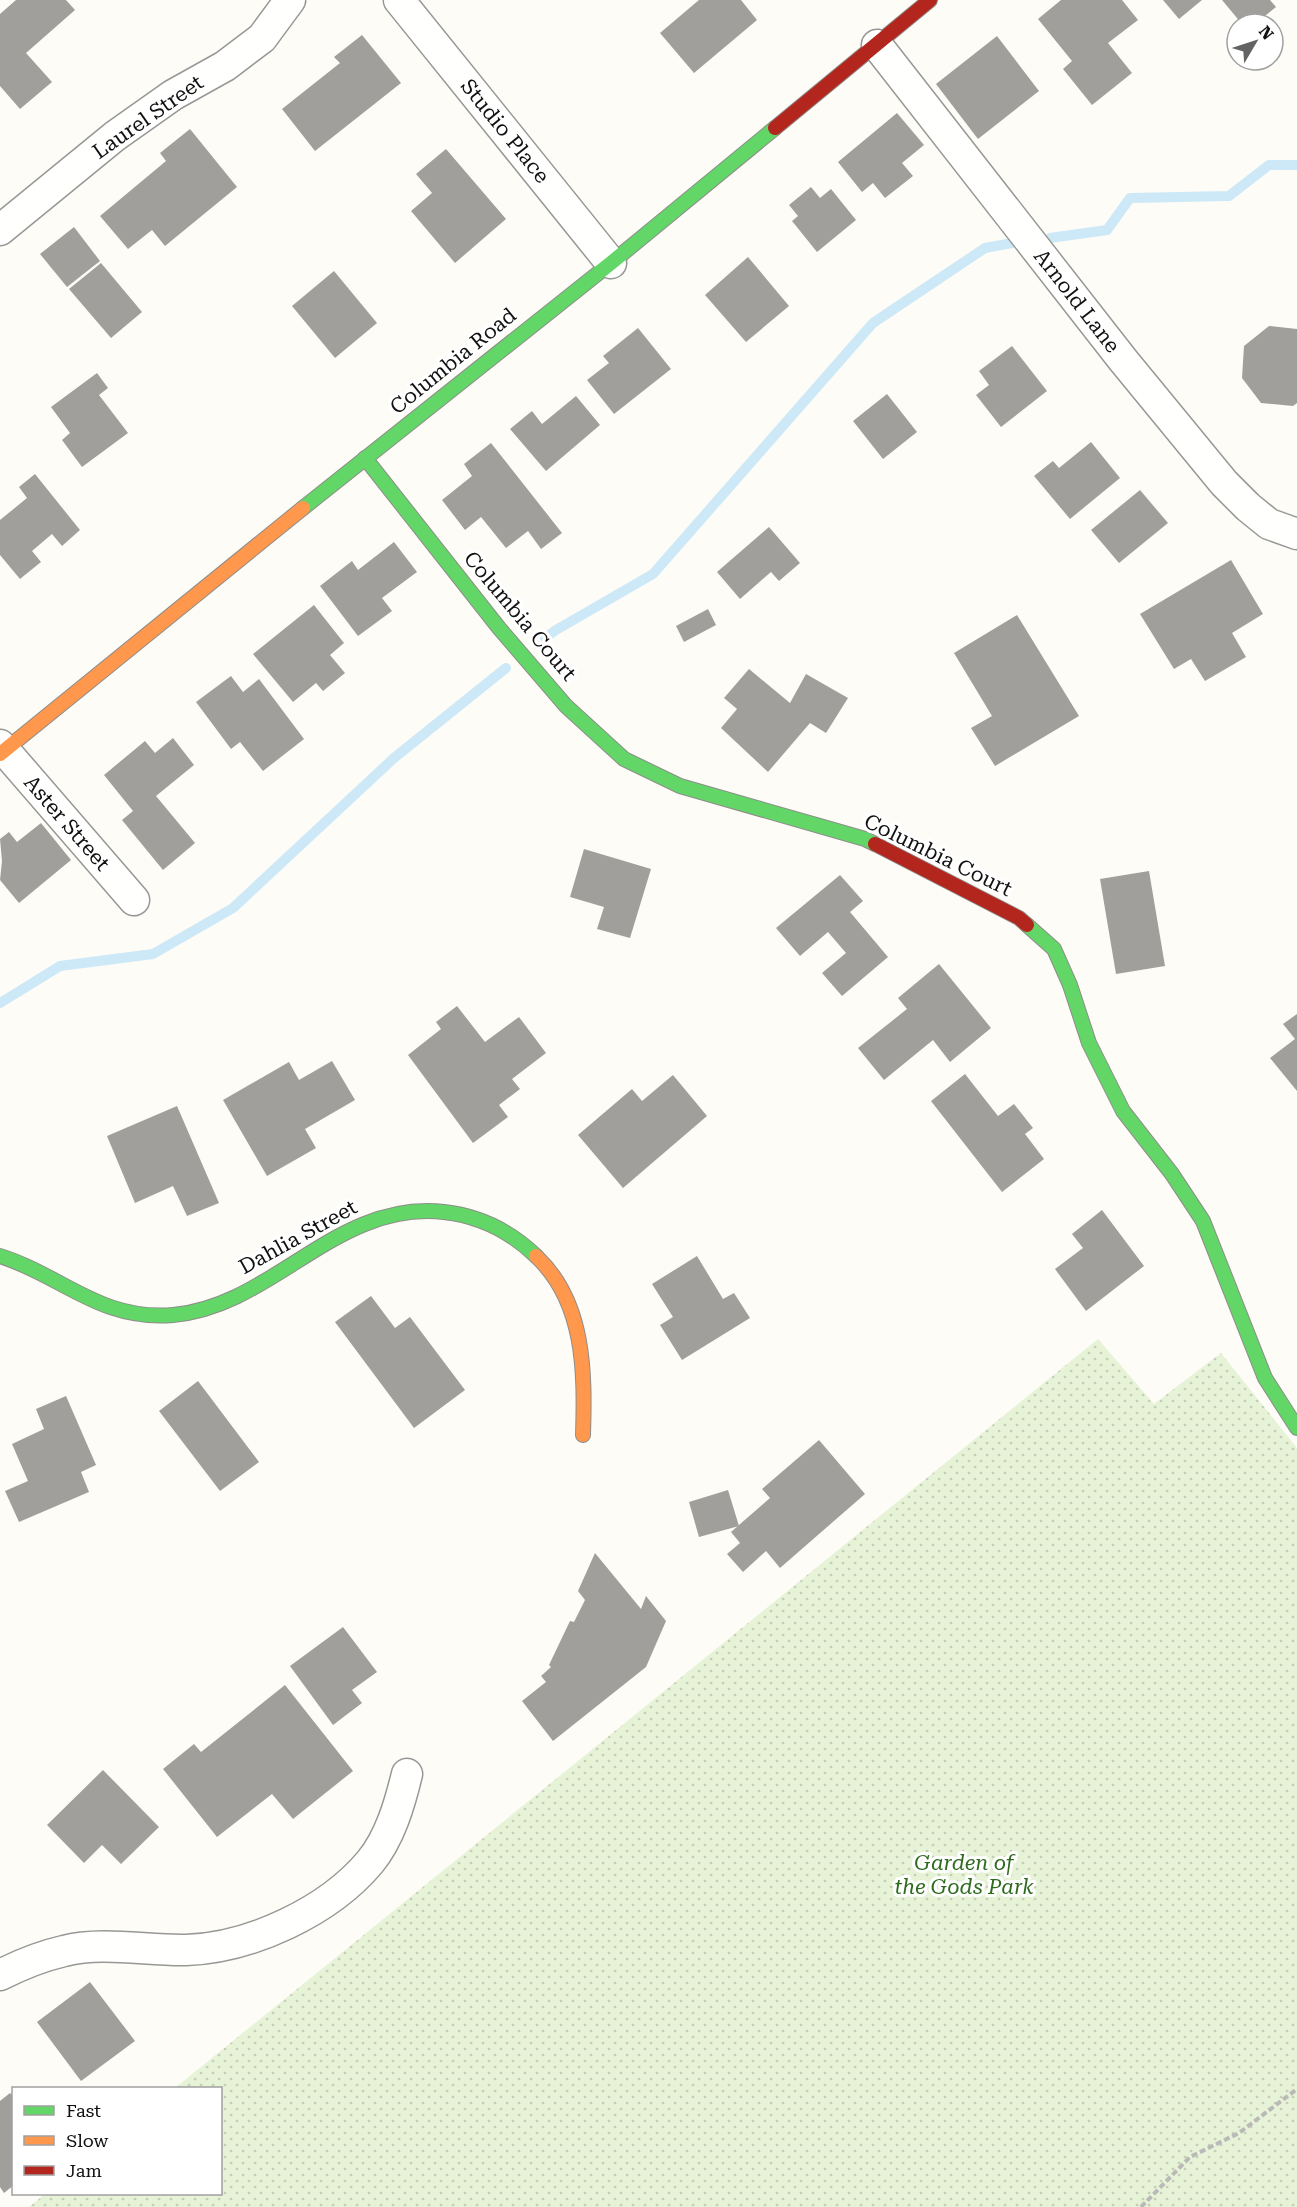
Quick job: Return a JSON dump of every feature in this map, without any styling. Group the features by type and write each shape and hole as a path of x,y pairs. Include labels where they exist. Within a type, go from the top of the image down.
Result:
{"street":[{"name":"Laurel Street","path":"0,230 115,136 173,95 225,66 262,38 290,0"},
{"name":"Studio Place","path":"399,0 611,263"},
{"name":"Columbia Road","path":"1,750 611,263 930,0"},
{"name":"Arnold Lane","path":"877,45 1123,360 1224,483 1269,524 1297,534"},
{"name":"Columbia Court","path":"365,458 499,627 567,706 624,759 680,786 865,839 1019,918 1054,949 1070,985 1089,1043 1123,1111 1172,1174 1203,1221 1265,1377 1297,1428"},
{"name":"Aster Street","path":"1,750 134,900"},
{"name":"Dahlia Street","path":"0,1256 17,1261 83,1297 115,1308 146,1315 181,1314 224,1301 360,1224 396,1213 432,1209 464,1214 495,1225 525,1245 548,1266 564,1293 576,1326 584,1364 583,1435"},
{"path":"0,1975 65,1950 96,1948 188,1950 237,1943 288,1922 333,1898 371,1861 397,1815 407,1774"}],"path":[{"path":"1141,2207 1191,2157 1239,2133 1297,2089"}],"green space":[{"name":"Garden of the Gods Park","path":"1098,1339 1154,1404 1221,1353 1297,1448 1297,2207 29,2207 44,2195 222,2195 222,2087 176,2087"}],"building":[{"path":"16,0 66,0 75,10 26,53 52,82 20,109 0,86 0,14"},
{"path":"699,0 741,0 757,20 694,73 660,33"},
{"path":"1061,0 1122,0 1138,20 1108,43 1132,73 1092,105 1063,69 1072,61 1038,19"},
{"path":"1163,0 1202,0 1179,19"},
{"path":"1222,0 1270,0 1276,7 1270,12 1232,12"},
{"path":"362,35 401,83 315,151 282,109 340,63 334,57"},
{"path":"997,36 1039,91 978,139 936,84"},
{"path":"897,113 924,145 902,163 913,176 885,198 873,183 862,192 838,162"},
{"path":"190,129 237,187 165,246 152,230 128,249 100,216 166,161 160,153"},
{"path":"446,149 506,219 455,263 411,211 432,193 416,174"},
{"path":"811,187 820,198 831,189 856,220 817,252 792,221 798,216 789,205"},
{"path":"74,227 100,261 67,287 40,254"},
{"path":"748,257 789,306 746,342 705,295"},
{"path":"101,263 142,312 111,338 69,289"},
{"path":"334,271 377,323 335,358 292,306"},
{"path":"1269,326 1297,329 1297,403 1293,406 1261,403 1242,378 1244,346"},
{"path":"638,328 671,369 614,414 587,380 609,363 603,356"},
{"path":"1012,346 1047,391 1001,427 976,395 989,385 979,371"},
{"path":"97,373 108,388 99,395 128,433 82,467 62,440 70,433 51,407"},
{"path":"887,394 917,432 883,459 853,421"},
{"path":"576,396 600,425 546,471 510,429 532,411 542,424"},
{"path":"1091,442 1120,478 1070,519 1034,476 1053,461 1059,468"},
{"path":"491,443 562,533 541,549 528,531 506,548 481,517 465,530 442,500 472,476 464,464"},
{"path":"35,474 80,530 62,546 52,534 32,551 41,562 20,579 0,555 0,520 27,498 19,487"},
{"path":"1140,490 1168,523 1119,563 1091,530"},
{"path":"769,527 800,563 779,581 771,572 740,599 717,572"},
{"path":"394,542 417,572 382,598 392,611 358,636 320,586 352,561 358,570"},
{"path":"1231,560 1263,614 1232,633 1246,657 1205,681 1191,659 1174,669 1140,614"},
{"path":"314,605 344,643 330,655 345,673 323,691 316,683 293,702 253,654"},
{"path":"708,609 716,625 684,642 676,626"},
{"path":"1017,615 1079,716 995,766 971,728 992,716 954,653"},
{"path":"749,669 790,703 806,674 848,698 826,733 810,723 768,772 721,728 737,709 724,698"},
{"path":"231,676 243,692 259,679 304,739 263,771 240,742 231,749 196,702"},
{"path":"173,738 194,765 156,796 195,843 163,870 122,820 133,811 104,775 145,741 155,753"},
{"path":"41,823 71,860 19,903 0,880 2,861 0,839 9,832 17,842"},
{"path":"584,849 651,869 630,938 597,929 604,907 570,897"},
{"path":"1149,871 1165,966 1116,974 1100,879"},
{"path":"840,875 863,901 850,912 888,957 842,996 822,973 846,953 828,932 800,956 776,928"},
{"path":"939,964 991,1028 950,1062 933,1040 884,1080 858,1048 907,1009 898,998"},
{"path":"457,1006 485,1042 519,1017 546,1053 512,1079 520,1089 499,1105 508,1117 473,1143 408,1055 441,1029 436,1022"},
{"path":"1297,1014 1297,1091 1270,1058 1295,1039 1283,1024"},
{"path":"332,1061 355,1100 305,1129 316,1148 267,1176 223,1100 289,1062 299,1080"},
{"path":"965,1074 998,1116 1014,1104 1033,1128 1025,1134 1044,1159 1002,1192 931,1101"},
{"path":"673,1075 707,1116 623,1188 578,1135 632,1089 642,1101"},
{"path":"177,1106 219,1203 187,1216 173,1186 135,1203 107,1136"},
{"path":"1102,1210 1144,1266 1086,1311 1055,1269 1083,1248 1072,1234"},
{"path":"697,1256 723,1299 734,1293 750,1318 682,1360 660,1325 673,1317 652,1284"},
{"path":"371,1296 395,1328 410,1317 465,1390 414,1428 335,1322"},
{"path":"198,1381 259,1462 220,1491 159,1411"},
{"path":"66,1396 96,1465 81,1472 89,1492 19,1522 5,1491 28,1481 12,1444 44,1429 36,1409"},
{"path":"819,1440 865,1494 780,1568 766,1551 743,1572 727,1554 740,1543 731,1532 770,1498 762,1489"},
{"path":"728,1490 739,1526 699,1537 689,1502"},
{"path":"595,1553 641,1609 646,1596 666,1621 646,1667 553,1741 522,1701 546,1682 541,1676 551,1667 549,1665 570,1621 574,1622 585,1600 578,1591"},
{"path":"343,1627 377,1672 352,1690 362,1703 333,1725 290,1666"},
{"path":"285,1685 353,1771 293,1819 272,1794 217,1837 163,1769 194,1744 201,1752"},
{"path":"103,1770 159,1827 121,1864 102,1845 84,1863 47,1825"},
{"path":"90,1982 135,2041 81,2081 37,2022"},
{"path":"10,2093 12,2095 12,2187 4,2193 0,2187 0,2101"}],"waterway":[{"path":"1050,238 1107,230 1130,198 1229,196 1269,165 1297,165"},
{"path":"545,638 653,574 873,323 985,248 1018,242"},
{"path":"0,1003 60,966 153,954 233,908 394,758 506,668"}],"traffic: fast":[{"path":"303,508 611,263 775,128"},
{"path":"365,458 499,628 566,706 624,759 680,786 865,839 875,844"},
{"path":"1027,925 1054,949 1070,985 1089,1043 1123,1111 1172,1174 1203,1221 1265,1378 1297,1428"},
{"path":"0,1256 43,1274 103,1304 147,1315 173,1315 209,1307 243,1293 337,1237 370,1222 405,1213 444,1212 470,1217 505,1232 536,1256"}],"traffic: slow":[{"path":"0,754 303,508"},
{"path":"536,1256 552,1274 573,1316 582,1363 583,1435"}],"traffic: jam":[{"path":"775,128 930,0"},
{"path":"875,844 1019,918 1027,925"}]}
